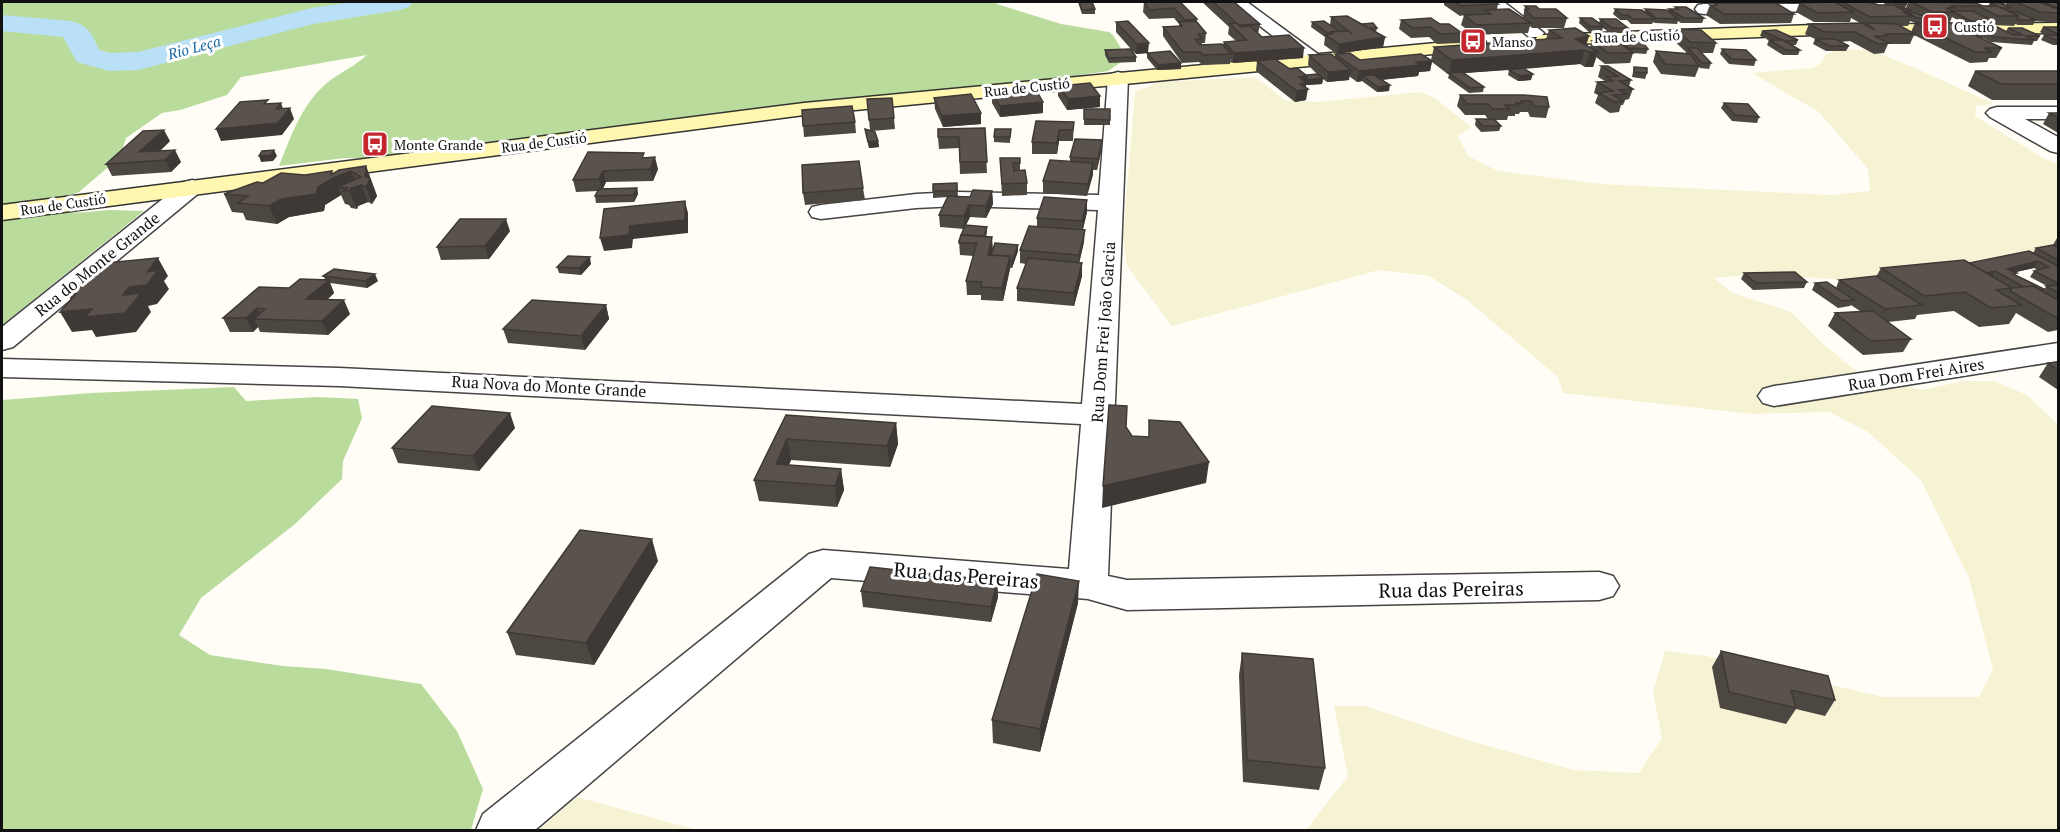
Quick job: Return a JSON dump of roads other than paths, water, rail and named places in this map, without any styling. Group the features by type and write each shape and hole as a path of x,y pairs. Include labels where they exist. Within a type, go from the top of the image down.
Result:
{"main road":[{"name":"Rua de Custió","path":"1526,37 1815,30 2058,28"},
{"name":"Rua de Custió","path":"2,213 804,109 1493,44"}],"street":[{"path":"1237,2 1316,60"},
{"path":"1494,2 1526,37"},
{"path":"1769,4 1815,30"},
{"path":"1704,9 1769,4 1814,6"},
{"name":"Rua Dom Frei João Garcia","path":"1088,585 1118,78"},
{"path":"2058,113 1997,113 2058,146"},
{"name":"Rua do Monte Grande","path":"2,341 192,187"},
{"path":"821,213 916,201 958,199 1111,203"},
{"name":"Rua Dom Frei Aires","path":"1774,396 2058,352"},
{"name":"Rua Nova do Monte Grande","path":"2,368 339,377 1097,415"},
{"name":"Rua das Pereiras","path":"500,831 823,564 1088,585 1126,595 1599,586"}],"waterway":[{"name":"Rio Leça","path":"2,23 71,29 80,37 87,56 109,62 138,61 312,16 400,2"}],"place":[{"name":"Custió","path":"1935,26"},
{"name":"Manso","path":"1473,41"},
{"name":"Monte Grande","path":"375,144"}]}
